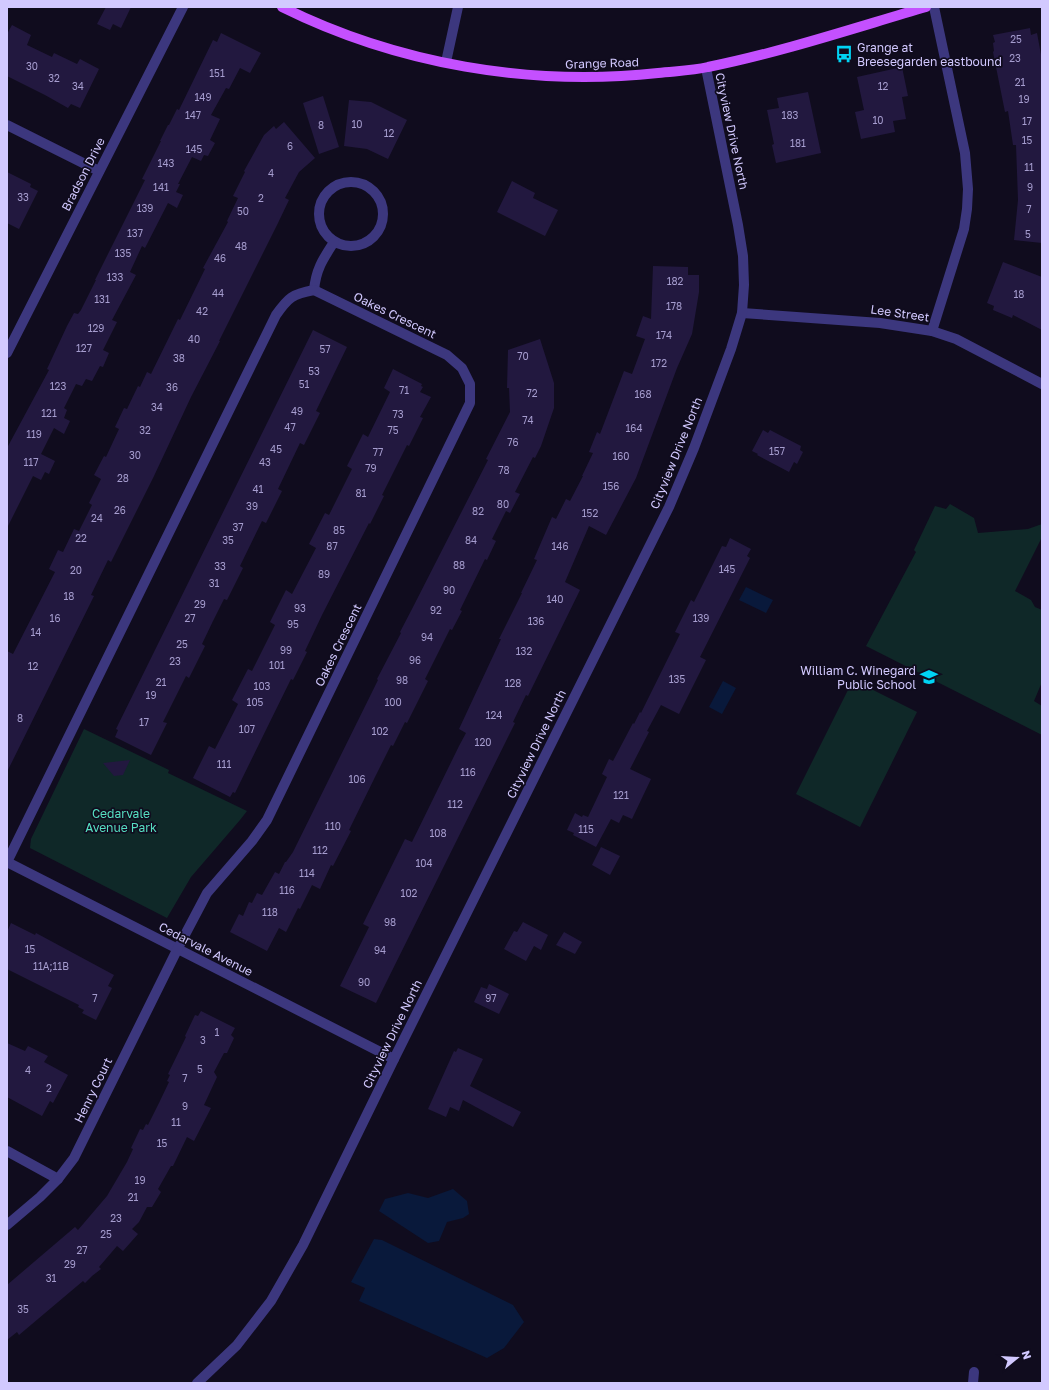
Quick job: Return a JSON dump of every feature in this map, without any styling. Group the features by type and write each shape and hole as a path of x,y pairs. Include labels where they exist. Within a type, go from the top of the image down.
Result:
{"main road":[{"name":"Grange Road","path":"282,7 365,42 404,54 509,74 563,77 632,76 706,68 784,49 926,7"}],"street":[{"name":"Bradson Drive","path":"7,352 183,7"},
{"path":"446,62 458,7"},
{"path":"932,331 964,229 968,189 965,153 934,7"},
{"name":"Cityview Drive North","path":"197,1383 237,1345 271,1301 303,1245 669,507 694,448 731,349 742,313 744,285 743,256 738,225 706,68"},
{"path":"7,125 100,171"},
{"path":"350,182 370,188 381,203 382,222 378,231 371,239 363,244 344,246 334,242 327,235 320,221 320,206 324,197 331,189 340,184 350,182"},
{"path":"7,862 276,315 286,300 299,292 314,290 316,275 321,262 334,242"},
{"name":"Oakes Crescent","path":"178,948 207,893 252,841 267,820 470,403 470,384 462,368 447,355 314,290"},
{"name":"Lee Street","path":"742,313 880,322 932,331 956,339 1042,384"},
{"name":"Cedarvale Avenue","path":"7,862 394,1059"},
{"name":"Henry Court","path":"7,1225 40,1197 74,1158 178,948"},
{"path":"7,1151 58,1178"},
{"path":"973,1383 974,1372"}],"green space":[{"path":"950,504 974,518 978,533 1028,529 1042,524 1042,537 1015,591 1031,600 1035,607 1042,610 1042,682 1034,701 1042,706 1042,735 866,646 916,552 914,550 935,506 946,509"},
{"path":"853,680 917,712 860,827 796,794"},
{"name":"Cedarvale Avenue Park","path":"84,729 169,770 168,773 247,811 191,877 167,918 30,848 31,839"}],"water":[{"path":"746,587 773,600 766,613 739,600"},
{"path":"723,681 736,688 722,714 709,707"},
{"path":"453,1189 467,1201 469,1214 463,1218 447,1222 439,1241 428,1243 379,1211 385,1199 408,1193 428,1198"},
{"path":"374,1239 382,1240 513,1305 524,1322 504,1348 487,1358 359,1301 365,1288 351,1282"}],"building":[{"path":"106,7 131,7 121,28 113,24 110,30 97,24"},
{"path":"12,25 31,35 27,45 52,57 54,53 77,64 80,59 99,69 80,108 71,104 68,108 7,76 7,34"},
{"path":"1030,28 1031,35 1037,33 1042,60 1042,243 1014,240 1018,200 1016,145 1013,145 1008,111 1005,112 993,52 993,43 995,42 993,35"},
{"path":"221,33 261,53 250,73 240,68 229,89 226,88 211,115 220,119 210,140 215,143 208,156 204,155 201,161 192,157 178,184 180,184 176,192 183,195 177,208 168,203 145,248 142,246 130,272 136,275 112,320 117,322 103,350 109,353 103,367 100,366 92,381 86,379 82,386 76,384 64,408 67,410 64,418 70,421 64,434 54,428 41,454 55,461 49,474 45,472 41,480 33,476 7,528 7,448 49,370 47,369 67,326 74,313 78,314 81,310 96,280 145,180 142,179 168,125 177,109 179,110 213,40 217,42"},
{"path":"902,67 908,96 902,97 906,119 893,121 895,132 861,139 855,112 864,110 857,77"},
{"path":"808,92 821,153 776,163 772,145 774,144 767,110 779,108 777,98"},
{"path":"323,96 339,147 319,154 303,103"},
{"path":"349,100 371,102 407,120 388,159 367,149 344,146"},
{"path":"284,122 315,158 299,172 285,198 289,200 278,223 111,562 108,560 91,595 94,596 7,772 7,651 13,654 55,572 49,569 58,550 63,552 74,529 79,531 92,505 89,503 101,479 94,475 104,456 106,457 119,429 115,427 124,408 127,409 138,386 140,387 147,372 151,374 178,319 180,320 205,269 203,268 228,222 227,221 238,198 233,196 245,172 244,171 264,135 274,126 276,129"},
{"path":"7,172 31,184 30,187 38,191 19,229 7,223"},
{"path":"512,181 535,193 533,198 558,210 545,236 497,212"},
{"path":"1003,262 1042,277 1042,330 1013,315 1012,318 993,310 994,306 987,303"},
{"path":"653,266 688,267 688,275 699,275 699,292 692,334 677,368 636,478 606,535 589,526 565,582 580,590 528,696 526,695 513,722 515,723 376,1003 340,986 369,927 363,924 405,839 412,842 466,733 459,729 501,639 499,639 537,560 534,559 552,517 556,519 566,499 570,501 583,476 593,453 589,452 597,432 600,434 624,371 632,374 645,339 636,336 643,316 651,319"},
{"path":"313,330 347,347 316,411 320,413 304,445 300,443 278,489 282,491 266,523 262,521 240,566 243,568 227,600 224,599 202,644 205,646 189,678 186,676 163,722 167,723 151,755 115,737 118,730 116,729"},
{"path":"540,339 554,383 554,408 541,446 535,458 533,457 515,492 520,494 510,513 506,511 492,539 496,541 487,560 485,559 460,610 462,611 452,630 450,629 425,679 428,681 407,723 405,722 393,746 391,745 333,866 331,865 320,889 312,885 286,932 279,928 267,951 230,932 239,914 243,916 249,902 252,903 257,893 262,895 275,872 279,874 285,862 293,852 401,633 400,632 488,460 486,459 510,412 509,388 507,388 508,350"},
{"path":"393,369 422,384 421,386 423,387 420,392 431,397 420,417 423,418 409,446 407,445 382,495 384,496 370,524 369,523 322,615 305,651 307,652 293,680 291,679 235,793 233,792 230,797 193,778 209,746 215,749 238,704 232,700 248,669 252,671 275,625 270,622 286,590 292,594 316,548 309,544 325,513 329,515 352,469 347,466 363,434 368,437 390,392 384,388"},
{"path":"763,430 768,433 770,430 801,446 800,450 803,452 797,464 794,462 789,472 752,451"},
{"path":"730,538 751,549 747,556 750,558 700,657 706,660 679,714 661,705 647,731 649,732 630,769 651,779 632,819 623,815 619,823 611,819 596,847 573,835 574,833 567,830 575,813 582,817 583,815 588,817 607,777 602,774 609,759 613,761 633,723 634,724 640,712 641,713 680,634 675,632 691,600 694,602 722,546 726,547"},
{"path":"130,760 123,775 114,776 103,763"},
{"path":"601,847 620,856 610,875 592,865"},
{"path":"523,922 548,935 541,950 534,946 526,961 504,949 514,931 517,932"},
{"path":"11,923 35,935 36,933 114,975 108,986 112,988 96,1020 82,1013 84,1010 78,1007 79,1005 7,969 7,932"},
{"path":"564,932 582,942 575,954 556,945"},
{"path":"489,984 509,994 499,1014 474,1002 481,987 487,989"},
{"path":"201,1011 235,1028 231,1035 234,1038 227,1053 224,1053 214,1072 217,1077 204,1105 211,1108 194,1141 187,1137 173,1166 171,1166 158,1189 161,1192 152,1207 147,1207 139,1222 132,1229 138,1234 123,1251 117,1246 99,1267 101,1269 85,1283 83,1281 19,1335 17,1332 7,1340 7,1285 75,1227 78,1230 107,1196 127,1162 133,1149 131,1148 140,1129 143,1130 146,1124 148,1125 169,1082 167,1081 170,1075 168,1074 186,1037 185,1036 195,1015 198,1016"},
{"path":"7,1043 25,1051 28,1046 48,1056 44,1062 68,1075 53,1103 50,1101 42,1116 7,1097"},
{"path":"458,1048 483,1059 470,1086 521,1112 513,1127 463,1100 459,1111 450,1107 446,1117 428,1109 454,1051 456,1052"}],"place":[{"name":"Grange at Breesegarden eastbound","path":"844,54"},
{"name":"William C. Winegard Public School","path":"929,677"}]}
